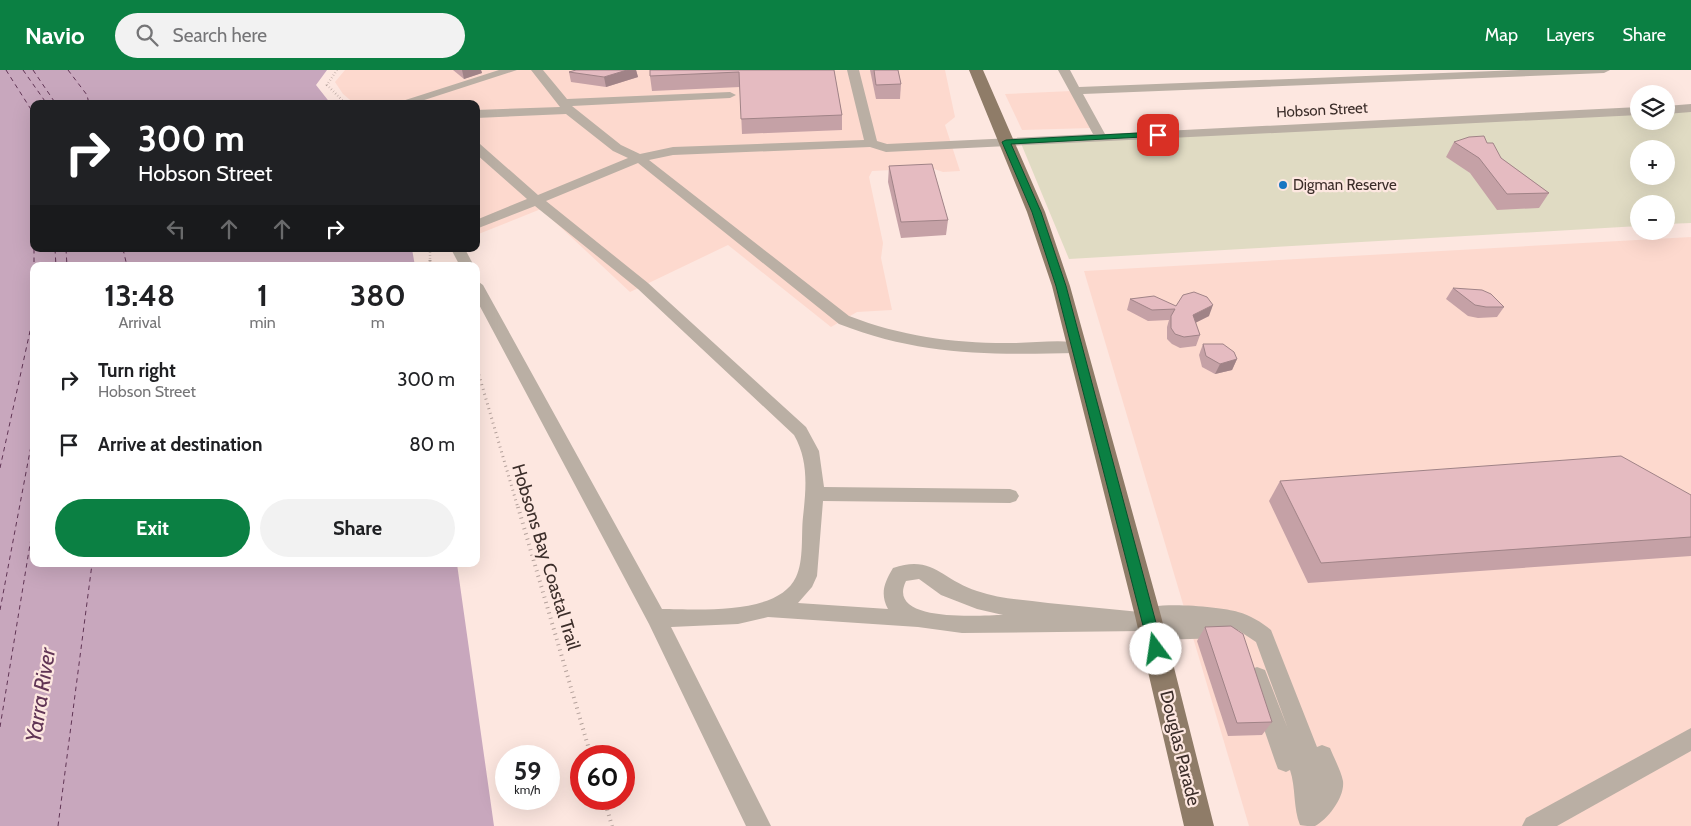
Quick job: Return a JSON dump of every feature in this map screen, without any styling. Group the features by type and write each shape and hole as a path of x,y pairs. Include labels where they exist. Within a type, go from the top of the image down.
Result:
{"main road":[{"name":"Douglas Parade","path":"976,70 1045,234 1061,286 1150,623 1199,826"}],"street":[{"path":"420,100 511,70"},
{"path":"537,70 566,106 617,148 639,158 844,320 870,332 912,343 958,349 1077,348"},
{"path":"853,70 871,143"},
{"path":"1064,70 1101,138"},
{"path":"1075,91 1604,70"},
{"path":"480,114 730,95"},
{"path":"1675,109 1691,108"},
{"name":"Hobson Street","path":"480,223 639,158 673,151 871,143 886,148 1630,111"},
{"path":"480,150 536,200 643,286 807,442 814,494 806,581 791,599 772,610"},
{"path":"480,292 656,618 759,826"},
{"path":"814,494 1010,496"},
{"path":"943,622 916,618 903,612 892,598 892,586 900,574 919,571 930,575 948,589 977,600 1008,606 1150,623"},
{"path":"656,618 735,615 772,610 943,622 1223,623 1247,618 1265,624 1276,633 1331,780 1331,792 1304,822 1248,651 1243,641 1223,623"},
{"path":"1534,826 1691,739"}],"path":[{"path":"337,70 327,85 342,100"},
{"name":"Hobsons Bay Coastal Trail","path":"480,379 588,745"},
{"path":"607,810 612,826"}],"shaded area":[{"path":"345,70 945,70 955,117 945,125 960,171 943,172 931,168 872,171 869,177 883,243 881,258 892,310 857,312 831,327 728,245 630,292 541,209 480,233 480,100 350,100 343,94 335,82"},
{"path":"1072,91 1091,128 1022,130 1005,94"},
{"name":"Digman Reserve","path":"1691,108 1691,223 1675,224 1675,195 1630,195 1630,227 1069,259 1020,141 1630,111 1630,130 1675,130 1675,109"},
{"path":"1691,237 1691,826 1249,826 1084,271 1637,240 1675,240 1675,238"}],"water":[{"name":"Yarra River","path":"0,70 327,70 316,85 328,100 30,100 30,252 413,252 414,262 30,262 30,567 457,567 494,826 0,826"}],"building":[{"path":"576,70 627,70 604,77 569,72"},
{"path":"650,70 834,70 842,115 741,119 739,72 650,76"},
{"path":"874,70 898,70 901,84 876,85"},
{"path":"1484,136 1487,143 1493,143 1501,158 1549,193 1507,194 1479,158 1454,142 1469,137"},
{"path":"932,164 948,220 901,222 889,166"},
{"path":"1453,288 1482,290 1491,294 1504,307 1475,305"},
{"path":"1194,292 1207,297 1213,305 1193,315 1200,335 1184,337 1175,334 1171,328 1171,316 1175,309 1152,310 1130,299 1154,296 1176,306 1183,295"},
{"path":"1203,344 1223,344 1234,352 1237,359 1220,364 1206,356"},
{"path":"1621,456 1691,495 1691,537 1321,563 1280,481"},
{"path":"1231,626 1243,634 1272,722 1237,723 1205,627"}],"ferry route":[{"path":"6,70 30,108"},
{"path":"23,70 44,100"},
{"path":"33,70 53,100"},
{"path":"68,70 87,95 88,100"},
{"path":"34,252 34,262"},
{"path":"55,252 56,262"},
{"path":"66,252 67,262"},
{"path":"124,252 126,262"},
{"path":"0,468 30,331"},
{"path":"0,610 30,451"},
{"path":"0,727 30,544"},
{"path":"58,826 92,567"}],"place":[{"name":"Digman Reserve","path":"1283,185"}],"route":[{"path":"1156,649 1061,286 1045,234 1006,142 1158,135"}]}
